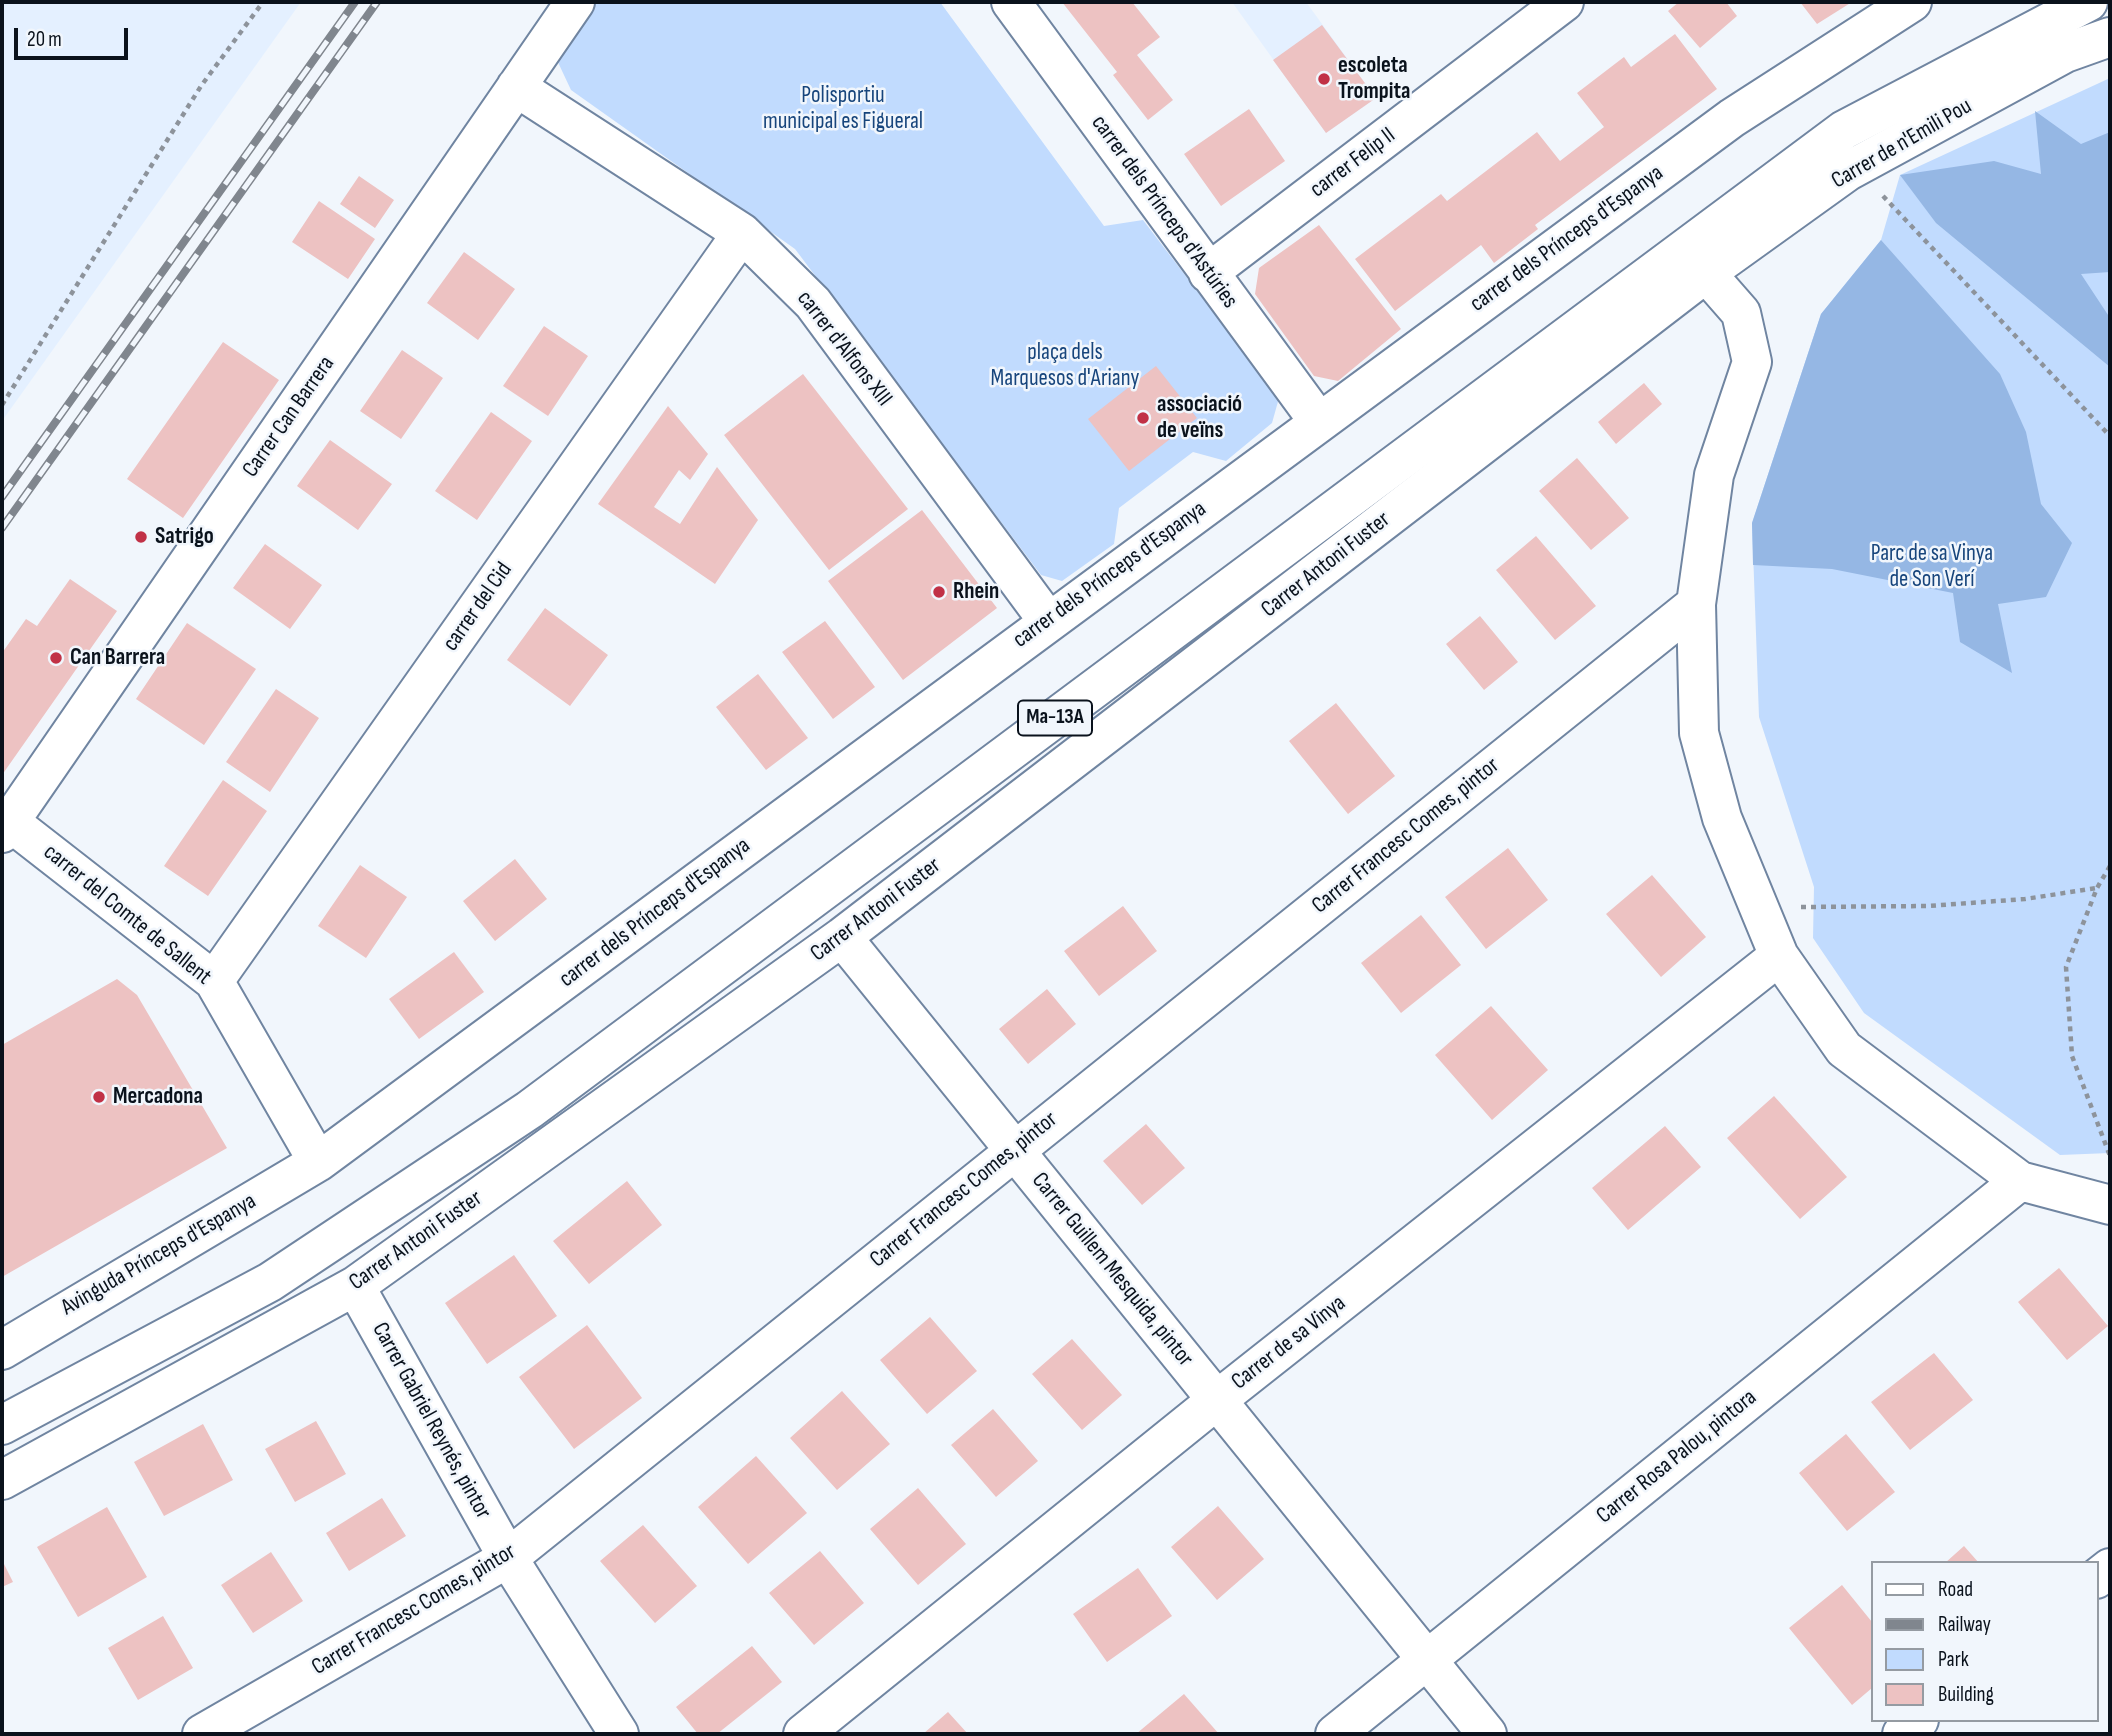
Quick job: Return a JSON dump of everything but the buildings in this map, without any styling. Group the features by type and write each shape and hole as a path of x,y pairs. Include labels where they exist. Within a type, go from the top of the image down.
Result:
{"street":[{"name":"Carrer Can Barrera","path":"6,828 575,2"},
{"name":"carrer dels Prínceps d'Astúries","path":"1011,2 1319,422"},
{"name":"carrer Felip II","path":"1208,273 1564,2"},
{"name":"carrer dels Prínceps d'Espanya","path":"318,1162 1732,118 1912,2"},
{"name":"Ma-13A","path":"6,1423 270,1282 529,1110 1844,130 2088,2"},
{"name":"Carrer de n'Emili Pou","path":"1706,273 1848,171 2066,53 2110,37"},
{"name":"carrer d'Alfons XIII","path":"516,87 742,233 813,303 1048,621"},
{"name":"carrer del Cid","path":"214,981 742,233"},
{"path":"1706,273 1741,313 1752,362 1714,475 1696,604 1699,733 1721,818 1779,956 1844,1049 2020,1181 2110,1205"},
{"name":"Carrer Antoni Fuster","path":"2,1480 355,1286 842,937 1706,273"},
{"name":"Carrer Francesc Comes, pintor","path":"202,1734 508,1558 1696,604"},
{"name":"carrer del Comte de Sallent","path":"6,828 214,981 318,1162"},
{"name":"Carrer Guillem Mesquida, pintor","path":"842,937 1487,1734"},
{"name":"Carrer de sa Vinya","path":"803,1734 1217,1400 1779,956"},
{"name":"Avinguda Prínceps d'Espanya","path":"2,1350 318,1162"},
{"name":"Carrer Rosa Palou, pintora","path":"1335,1734 2020,1181"},
{"name":"Carrer Gabriel Reynés, pintor","path":"355,1286 508,1558 619,1734"},
{"path":"1902,1734 1917,1722"}],"path":[{"path":"2,405 201,86 263,2"},
{"path":"1848,171 1892,203 2110,436"},
{"path":"2110,866 2097,888 2066,967 2072,1056 2110,1156"},
{"path":"1758,905 1813,908 1928,906 2025,899 2097,888"}],"shaded area":[{"path":"2,2 301,2 2,421"},
{"name":"escoleta Trompita","path":"1232,2 1306,2 1376,98 1326,133"}],"green space":[{"name":"plaça dels Marquesos d'Ariany","path":"575,2 940,2 1104,226 1143,220 1279,398 1272,423 1226,461 1193,452 1119,508 1114,544 1062,581 1041,575 795,249 571,90 548,41"},
{"name":"Parc de sa Vinya de Son Verí","path":"2110,78 2110,1153 2060,1155 1864,1013 1813,938 1814,887 1759,717 1752,523 1821,314 1881,240 1900,175"},
{"path":"2035,111 2081,144 2110,132 2110,272 2081,274 2110,318 2110,367 1936,223 1900,175 1994,161 2041,174"},
{"path":"1881,240 2000,374 2026,432 2041,504 2072,543 2046,597 1998,604 2012,673 1960,642 1953,593 1832,569 1753,565 1752,523 1821,314"}],"railway":[{"path":"2,497 355,2"},
{"path":"2,528 377,2"}],"place":[{"name":"escoleta Trompita","path":"1324,79"},
{"name":"associació de veïns","path":"1143,418"},
{"name":"Satrigo","path":"141,537"},
{"name":"Rhein","path":"939,592"},
{"name":"Can Barrera","path":"56,658"},
{"name":"Mercadona","path":"99,1097"}],"park label":[{"name":"Polisportiu municipal es Figueral","path":"843,109"}]}
